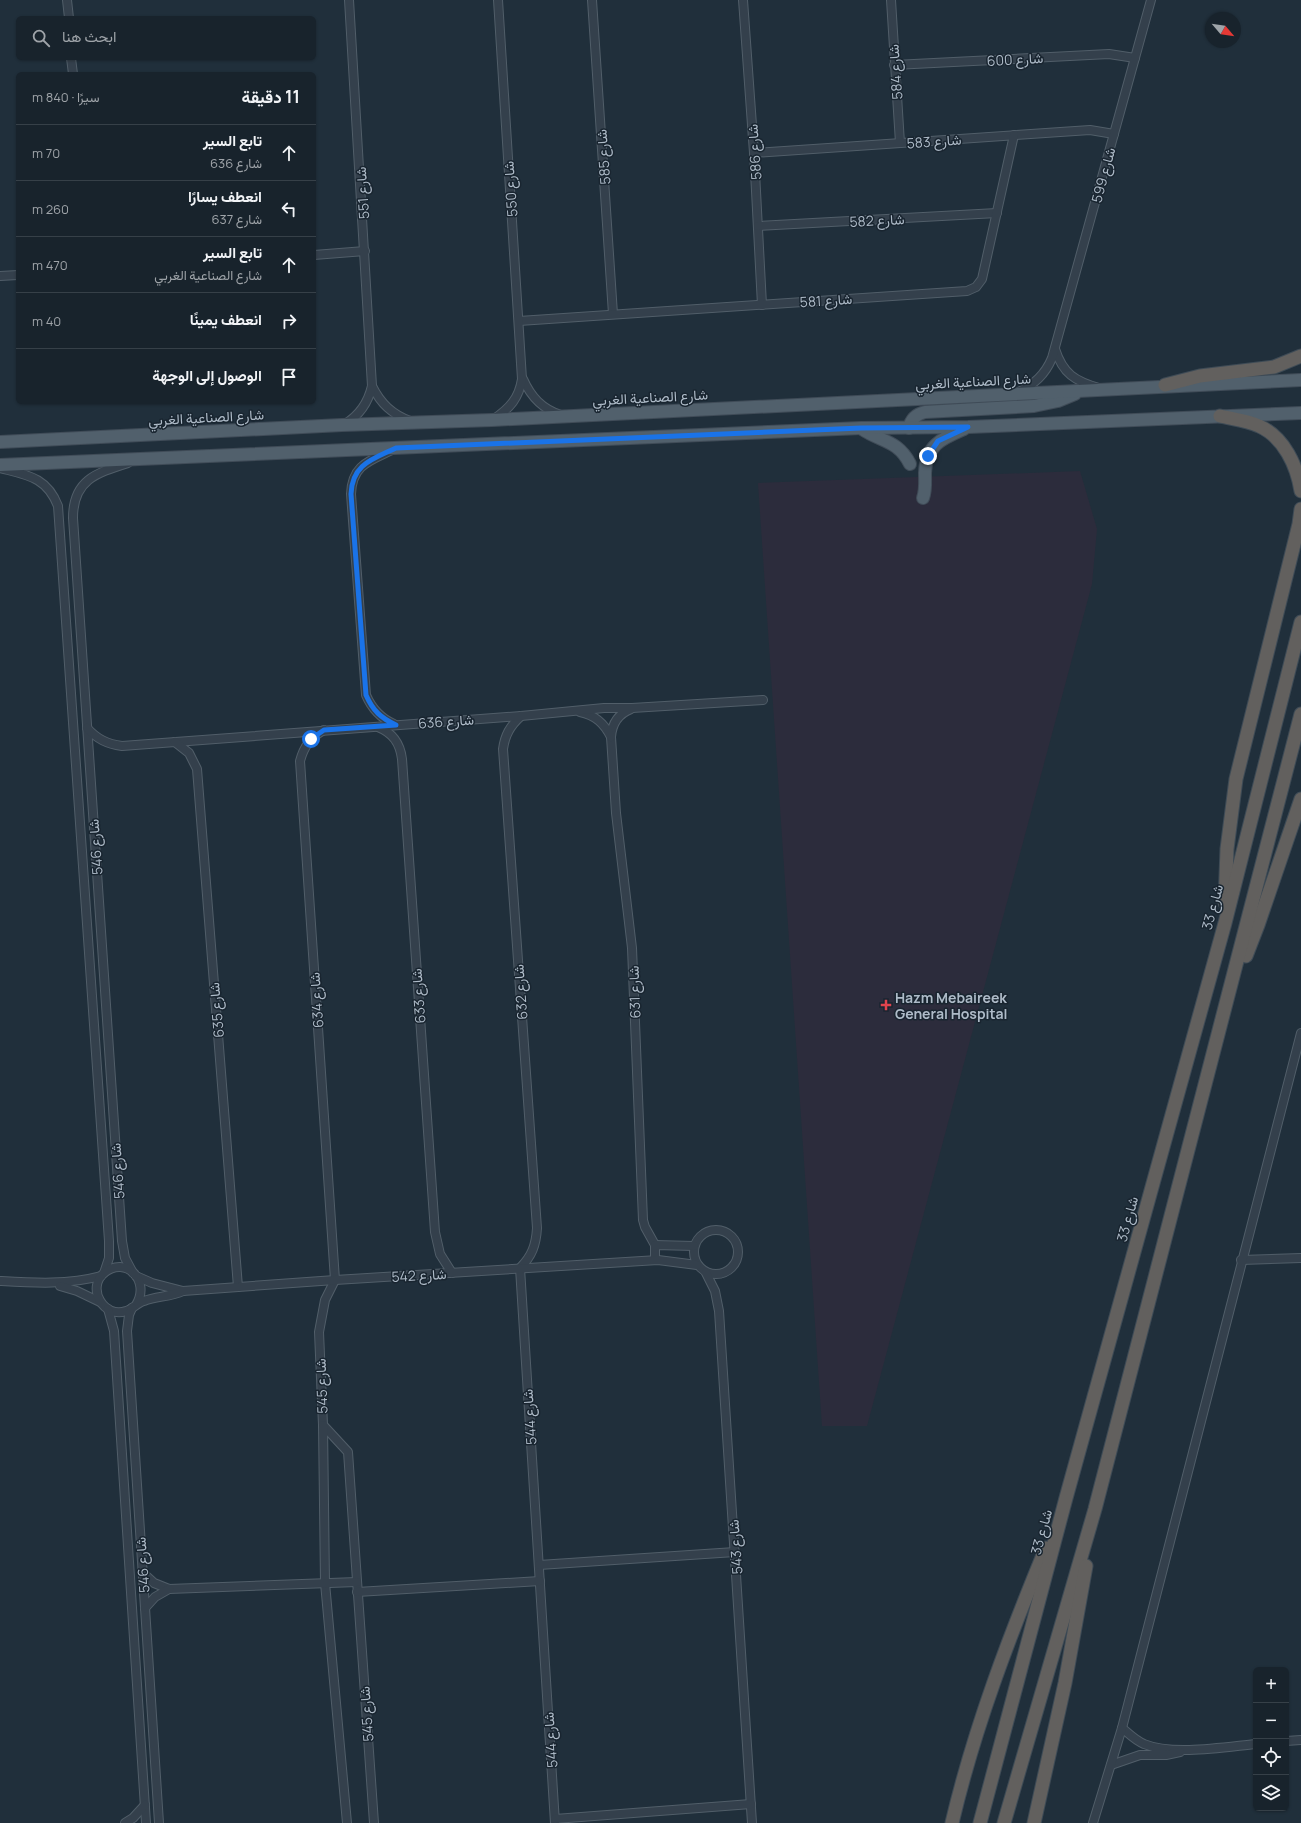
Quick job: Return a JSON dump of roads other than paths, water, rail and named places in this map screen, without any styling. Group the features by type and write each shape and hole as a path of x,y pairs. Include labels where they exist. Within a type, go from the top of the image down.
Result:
{"highway":[{"path":"1165,385 1200,376 1274,367 1301,356"},
{"path":"1220,416 1251,423 1270,432 1289,455 1297,474 1301,491"},
{"path":"1225,923 1227,850 1236,779 1300,521 1301,509"},
{"name":"شارع 33","path":"980,1823 1066,1498 1225,923 1301,622"},
{"path":"1004,1823 1095,1509 1301,714"},
{"path":"1233,981 1258,925 1301,799"},
{"path":"952,1823 974,1746 1000,1669 1033,1580 1066,1498"},
{"path":"1034,1823 1071,1654 1095,1509"}],"main road":[{"name":"شارع الصناعية الغربي","path":"0,442 342,425 492,420 1165,385 1301,380"},
{"path":"913,428 910,421 917,415 925,412 1034,406 1058,401 1084,390"},
{"path":"911,399 917,415"},
{"path":"911,399 913,428"},
{"path":"0,467 139,459 861,428 968,427 1301,413"},
{"path":"922,498 925,491 926,463 930,451 944,438 968,427"},
{"path":"861,428 895,445 904,454 910,464"}],"street":[{"path":"67,0 69,16"},
{"name":"شارع 551","path":"342,425 351,420 365,405 372,386 349,0"},
{"name":"شارع 550","path":"492,420 510,407 517,399 521,389 522,378 498,0"},
{"name":"شارع 585","path":"592,0 613,314"},
{"name":"شارع 586","path":"743,0 754,153 762,305"},
{"name":"شارع 584","path":"890,0 900,143"},
{"name":"شارع 599","path":"1014,394 1035,382 1045,372 1055,349 1150,0"},
{"name":"شارع 600","path":"894,65 1109,54 1135,58"},
{"path":"71,60 72,72"},
{"name":"شارع 583","path":"754,153 1090,130 1114,134"},
{"name":"شارع 581","path":"518,321 967,291 976,287 982,280 1014,135"},
{"name":"شارع 582","path":"758,226 997,213"},
{"path":"316,255 365,251"},
{"path":"0,276 16,275"},
{"path":"1055,349 1060,364 1071,376 1087,384 1104,389"},
{"name":"شارع 550","path":"522,378 534,399 543,407 567,416"},
{"name":"شارع 551","path":"372,386 386,407 395,414 418,423"},
{"path":"396,448 368,461 360,467 351,484 351,494 366,695 370,705 377,714 386,721 396,725"},
{"name":"شارع 546","path":"135,1274 125,1258 122,1241 73,507 76,496 82,486 90,478 99,472 139,459"},
{"name":"شارع 546","path":"0,467 38,479 47,486 54,495 58,506 109,1241 109,1258 102,1275"},
{"name":"شارع 636","path":"87,728 99,739 114,745 175,742 576,712 604,708 632,708 763,700"},
{"name":"شارع 631","path":"632,708 623,712 616,719 612,727 611,736 616,813 632,948 643,1220 645,1227 655,1245"},
{"path":"576,712 587,714 597,719 611,736"},
{"name":"شارع 632","path":"520,1268 528,1260 533,1250 537,1240 537,1228 503,749 504,740 508,730 521,716"},
{"name":"شارع 633","path":"378,726 386,730 398,742 402,759 435,1232 440,1254 452,1273"},
{"name":"شارع 634","path":"324,730 317,734 306,745 300,761 300,769 335,1280"},
{"name":"شارع 635","path":"175,742 189,753 197,769 238,1287"},
{"path":"1093,1823 1122,1728 1241,1260 1301,1033"},
{"path":"716,1230 728,1234 736,1244 737,1257 731,1269 719,1274 706,1273 697,1265 694,1258 694,1246 699,1237 704,1233 716,1230"},
{"path":"656,1260 655,1245 694,1246"},
{"path":"1241,1260 1301,1258"},
{"name":"شارع 542","path":"134,1306 150,1299 166,1297 183,1291 656,1260 671,1260 697,1265"},
{"path":"0,1281 53,1284 78,1282 102,1275 115,1268 122,1268 135,1274 141,1290 134,1306 118,1312 108,1309 100,1302 77,1292 53,1284"},
{"name":"شارع 544","path":"520,1268 555,1821 751,1804"},
{"name":"شارع 543","path":"706,1273 715,1291 719,1311 752,1823"},
{"name":"شارع 542","path":"135,1274 152,1284 183,1291"},
{"path":"100,1302 96,1292 98,1281 102,1275"},
{"name":"شارع 545","path":"335,1280 325,1300 319,1332 323,1424 348,1452 374,1823"},
{"name":"شارع 546","path":"134,1306 129,1315 127,1331 159,1823"},
{"name":"شارع 546","path":"108,1309 114,1331 146,1823"},
{"path":"323,1424 325,1583 347,1823"},
{"path":"539,1565 735,1552"},
{"path":"143,1573 154,1583 169,1589 357,1582"},
{"path":"358,1592 540,1581"},
{"path":"145,1608 155,1596 169,1589"},
{"path":"1122,1728 1143,1744 1158,1748 1183,1751"},
{"path":"1289,1741 1301,1740"},
{"path":"1111,1765 1140,1755 1166,1755 1183,1751 1253,1744"},
{"path":"125,1823 133,1818 145,1805"}],"place":[{"name":"Hazm Mebaireek General Hospital","path":"886,1005"}]}
